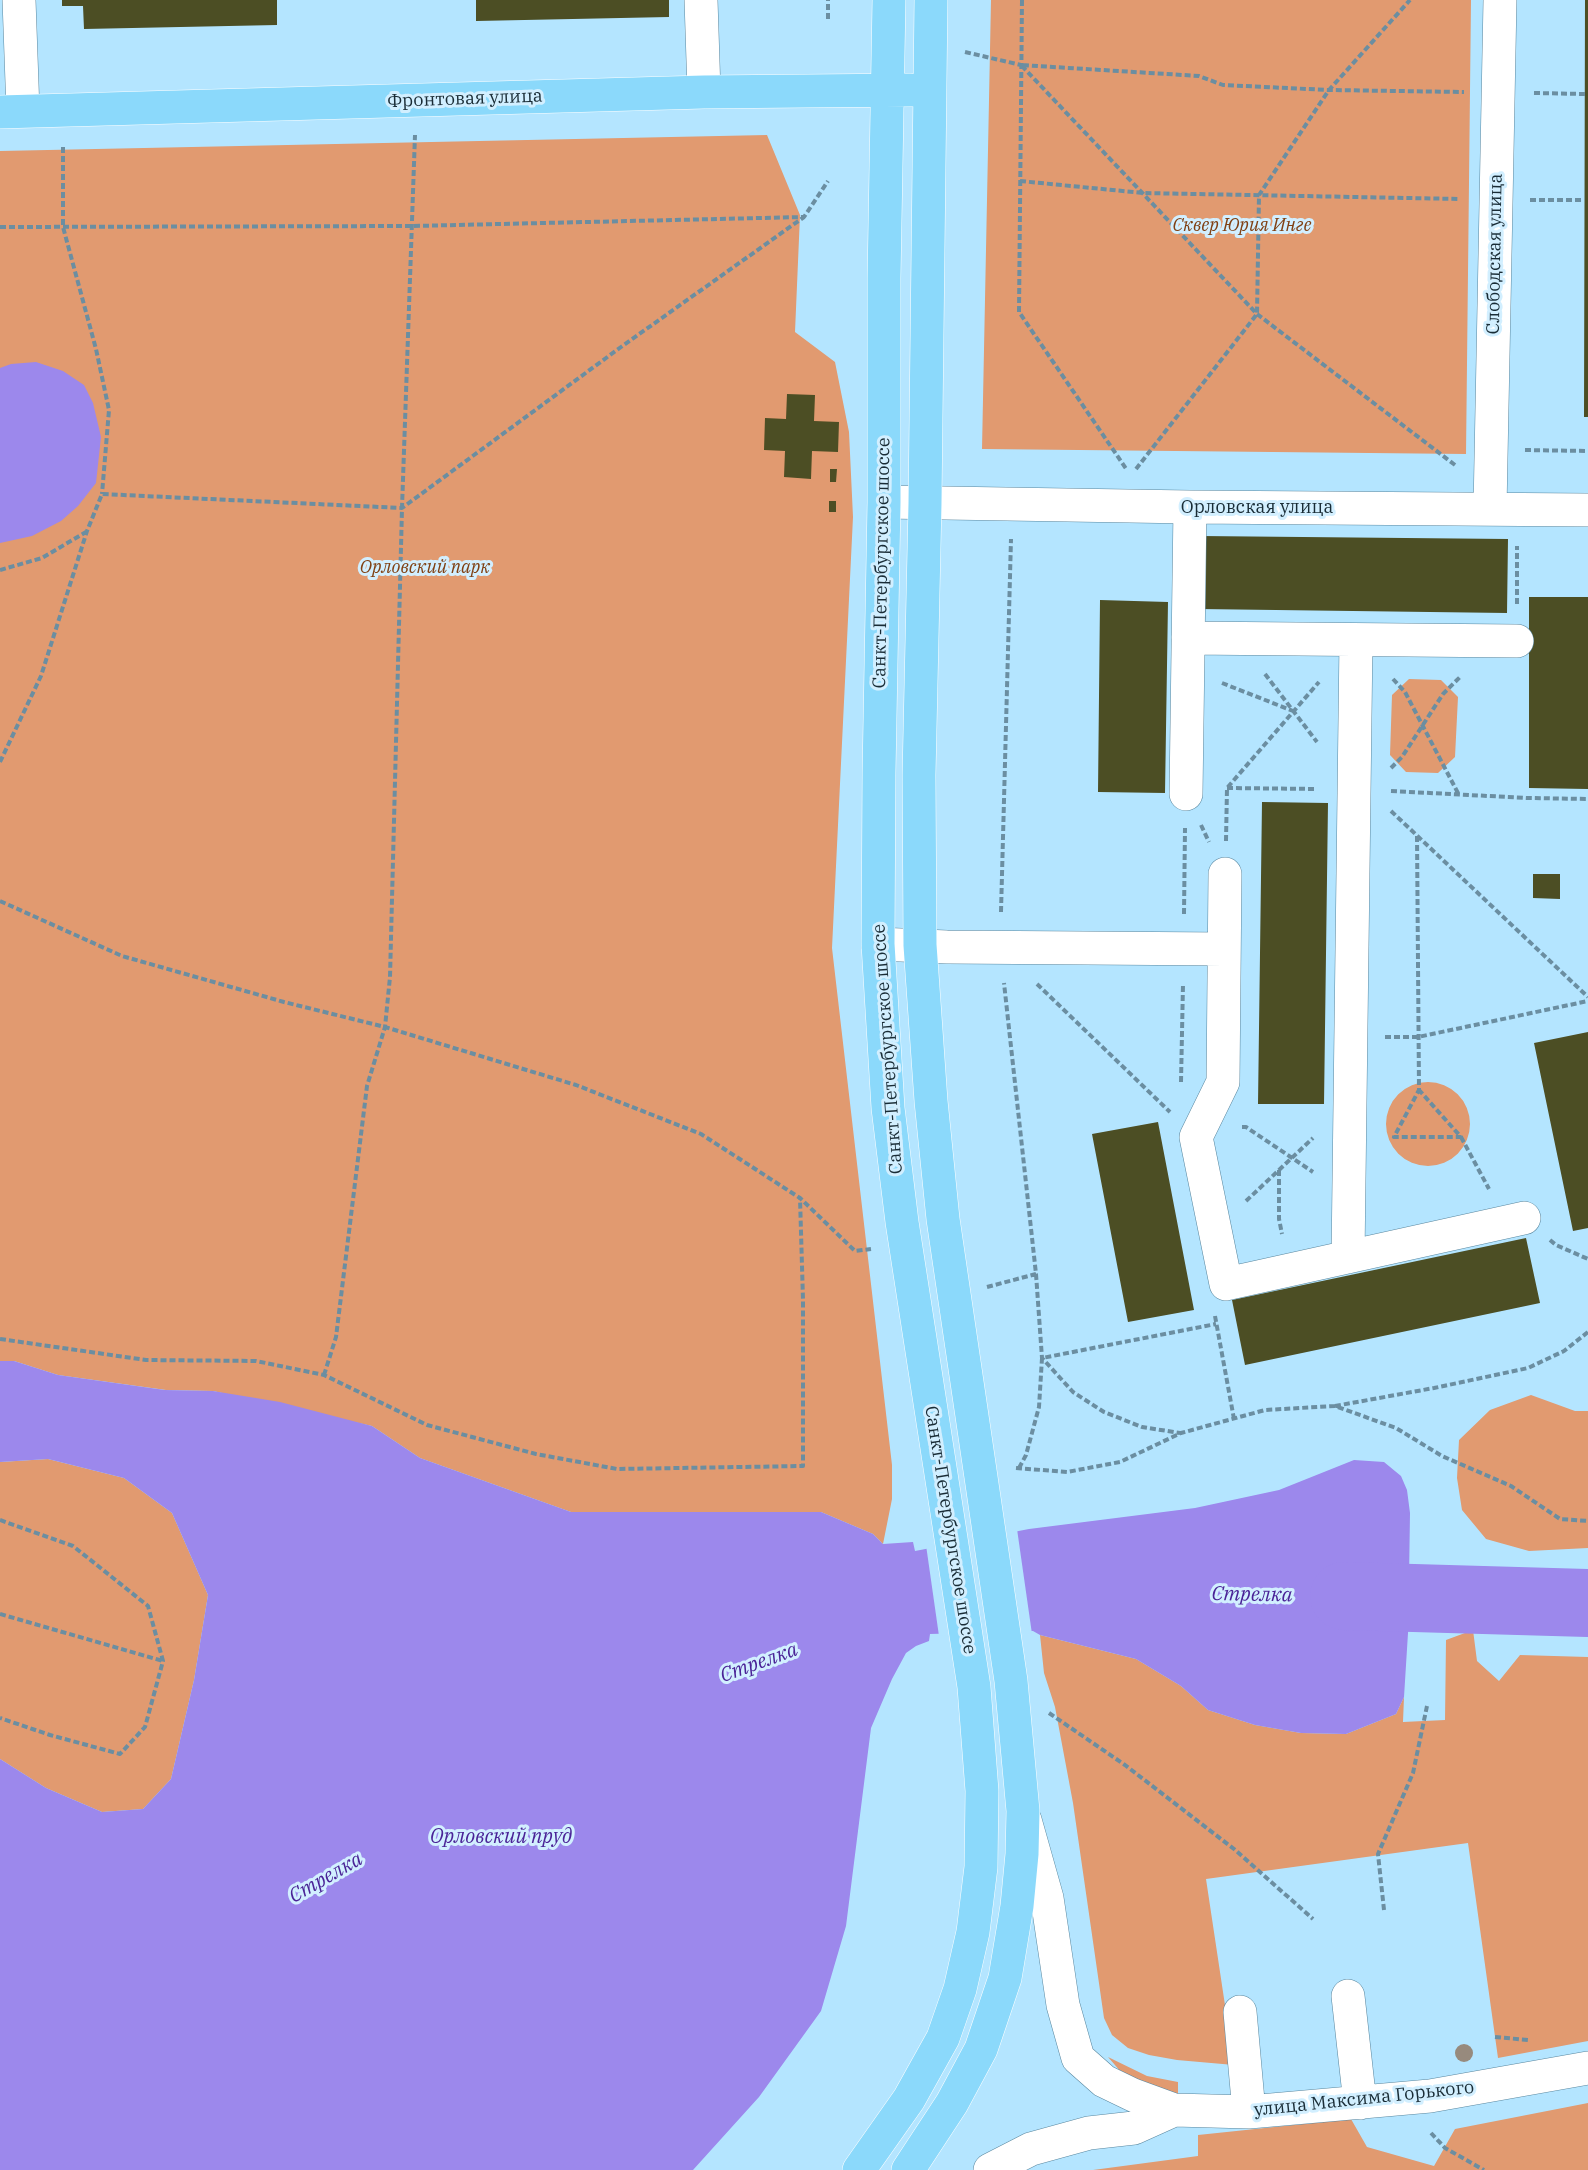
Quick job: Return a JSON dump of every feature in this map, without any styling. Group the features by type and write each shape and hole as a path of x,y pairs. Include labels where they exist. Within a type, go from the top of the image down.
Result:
{"main road":[{"name":"Санкт-Петербургское шоссе","path":"859,2170 909,2099 943,2038 960,1989 973,1932 981,1867 982,1791 974,1687 902,1222 890,1120 878,944 889,0"},
{"name":"Санкт-Петербургское шоссе","path":"908,2170 952,2103 981,2049 1005,1978 1017,1906 1023,1810 1011,1681 943,1218 931,1101 920,945 919,775 931,0"},
{"name":"Фронтовая улица","path":"11,111 704,92 930,90"}],"street":[{"path":"11,111 19,0"},
{"path":"701,0 704,92"},
{"name":"Слободская улица","path":"1500,0 1483,199 1491,449 1500,503"},
{"name":"Орловская улица","path":"884,502 1190,507 1500,503 1588,510"},
{"path":"1186,794 1190,507"},
{"path":"1188,654 1237,638 1517,641"},
{"path":"1347,1257 1351,1037 1362,790 1356,640"},
{"path":"1225,874 1222,1082 1196,1137 1226,1284 1516,1220"},
{"path":"878,944 1000,948 1224,950"},
{"path":"1023,1810 1047,1899 1063,2005 1078,2058 1104,2080 1133,2095 1174,2110"},
{"path":"1348,1996 1360,2103"},
{"path":"1240,2012 1249,2112"},
{"name":"улица Максима Горького","path":"1174,2110 1249,2112 1430,2096 1588,2068"},
{"path":"990,2170 1031,2149 1089,2133 1134,2128 1174,2110"}],"path":[{"path":"828,0 828,19"},
{"path":"1022,0 1019,312 1131,476 1257,314 1259,195 1329,90 1410,0"},
{"path":"964,51 1021,65 1199,75 1223,85 1329,90 1472,92"},
{"path":"1021,65 1257,314 1500,503 1517,641"},
{"path":"324,1375 336,1337 367,1086 385,1027 390,977 402,508 417,100"},
{"path":"0,762 41,675 87,531 102,494 109,410 96,349 63,227 63,110"},
{"path":"102,494 402,508 621,347 804,217 828,181"},
{"path":"1020,181 1143,193 1584,200"},
{"path":"0,227 413,226 804,217"},
{"path":"1491,449 1588,451"},
{"path":"0,570 42,558 87,531"},
{"path":"1237,638 1321,746"},
{"path":"1225,874 1227,788 1356,640"},
{"path":"1188,654 1293,711"},
{"path":"1405,692 1459,795"},
{"path":"1402,757 1443,694"},
{"path":"1227,788 1362,790 1588,799"},
{"path":"1362,790 1417,836 1588,999"},
{"path":"1186,794 1225,874"},
{"path":"1417,836 1419,1090 1394,1137 1461,1137"},
{"path":"0,901 122,956 284,1002 385,1027 576,1085 701,1134 800,1198 855,1251"},
{"path":"1000,948 1196,1137 1246,1127 1348,1198"},
{"path":"1351,1037 1418,1037 1588,999"},
{"path":"1419,1090 1461,1137 1516,1220"},
{"path":"1215,1229 1350,1103"},
{"path":"1279,1170 1279,1219"},
{"path":"0,1339 146,1360 256,1361 324,1375 427,1425 536,1454 616,1469 803,1466 803,1300 800,1198"},
{"path":"1019,1468 1026,1455 1040,1407 1042,1358 1036,1274"},
{"path":"1226,1284 1212,1304 1234,1419"},
{"path":"1042,1358 1216,1324"},
{"path":"1012,1469 1067,1472 1119,1462 1181,1433 1265,1410 1335,1406 1528,1368 1564,1352 1588,1332"},
{"path":"1042,1358 1073,1392 1104,1412 1142,1427 1181,1433"},
{"path":"1335,1406 1396,1428 1442,1456 1511,1486 1560,1519 1588,1521"},
{"path":"0,1520 74,1546 148,1606 163,1661 145,1727 120,1754 50,1735 0,1718"},
{"path":"0,1614 163,1661"},
{"path":"1384,1910 1378,1854 1413,1773 1427,1706"},
{"path":"1048,1712 1125,1766 1234,1849 1313,1919"},
{"path":"1425,2127 1445,2148 1484,2170"}],"green space":[{"name":"Сквер Юрия Инге","path":"991,0 1471,0 1466,454 982,449"},
{"name":"Орловский парк","path":"767,135 800,215 795,332 835,362 849,432 853,517 832,948 892,1465 892,1499 883,1544 873,1534 821,1512 571,1512 420,1458 372,1426 213,1391 166,1390 58,1375 14,1361 0,1361 0,151"},
{"path":"1409,679 1441,680 1458,697 1455,757 1438,773 1406,772 1390,755 1392,695"},
{"path":"1428,1082 1444,1085 1458,1094 1467,1108 1470,1124 1467,1140 1458,1154 1444,1163 1428,1166 1412,1163 1398,1154 1389,1140 1386,1124 1389,1108 1398,1094 1412,1085"},
{"path":"1531,1395 1575,1411 1588,1411 1588,1548 1529,1551 1486,1539 1462,1510 1457,1478 1459,1440 1490,1410"},
{"path":"48,1459 124,1478 172,1513 208,1595 194,1680 171,1779 143,1809 102,1812 46,1788 0,1759 0,1462"},
{"path":"1473,1630 1477,1661 1499,1681 1520,1655 1588,1657 1588,2041 1498,2058 1468,1843 1206,1879 1234,2065 1149,2055 1128,2048 1112,2035 1104,2018 1073,1803 1055,1707 1044,1673 1040,1635 1136,1659 1181,1686 1208,1710 1255,1725 1301,1733 1346,1734 1396,1714 1404,1697 1403,1722 1445,1720 1446,1640"},
{"path":"1108,2057 1147,2076 1178,2082 1178,2095 1154,2090 1121,2072"},
{"path":"1588,2103 1588,2170 1093,2170 1198,2156 1198,2135 1351,2119 1367,2147 1434,2166 1455,2129"}],"water":[{"path":"36,362 63,371 84,385 93,403 101,437 96,483 78,506 61,521 32,536 0,543 0,368 11,364"},
{"name":"Орловский пруд","path":"0,1361 14,1361 58,1375 165,1390 213,1391 280,1402 372,1426 420,1458 571,1512 821,1512 873,1534 883,1544 913,1542 915,1551 1029,1529 1195,1508 1279,1490 1354,1460 1384,1462 1401,1476 1407,1490 1410,1513 1409,1580 1436,1581 1437,1616 1409,1617 1404,1697 1396,1714 1346,1734 1301,1733 1255,1725 1208,1710 1181,1686 1136,1659 1040,1635 1033,1631 930,1634 929,1641 906,1653 871,1728 846,1926 821,2011 759,2097 693,2170 0,2170 0,1759 46,1788 102,1812 143,1809 171,1779 194,1680 208,1595 172,1513 124,1478 48,1459 0,1462"},
{"path":"1450,1586 1588,1586 1588,1625 1473,1622 1450,1619"}],"pier":[{"path":"1017,1529 1032,1634 939,1636 926,1545"}],"building":[{"path":"62,0 277,0 277,25 84,29 83,6 62,6"},
{"path":"476,0 669,0 669,17 476,21"},
{"path":"1585,0 1588,0 1588,417 1584,417"},
{"path":"787,394 815,395 814,421 839,422 838,452 812,451 811,479 784,477 785,451 764,450 765,418 786,419"},
{"path":"830,469 837,469 836,482 830,482"},
{"path":"829,501 836,501 836,512 829,512"},
{"path":"1200,536 1508,539 1507,613 1199,609"},
{"path":"1529,597 1588,597 1588,789 1529,788"},
{"path":"1100,600 1168,602 1165,793 1098,792"},
{"path":"1262,802 1328,803 1324,1104 1258,1104"},
{"path":"1533,874 1560,874 1560,899 1533,898"},
{"path":"1588,1032 1588,1228 1573,1231 1534,1043"},
{"path":"1158,1122 1194,1310 1128,1322 1092,1134"},
{"path":"1526,1238 1540,1303 1245,1365 1232,1300"}],"waterway":[{"name":"Стрелка","path":"1344,1596 1588,1603"}]}
